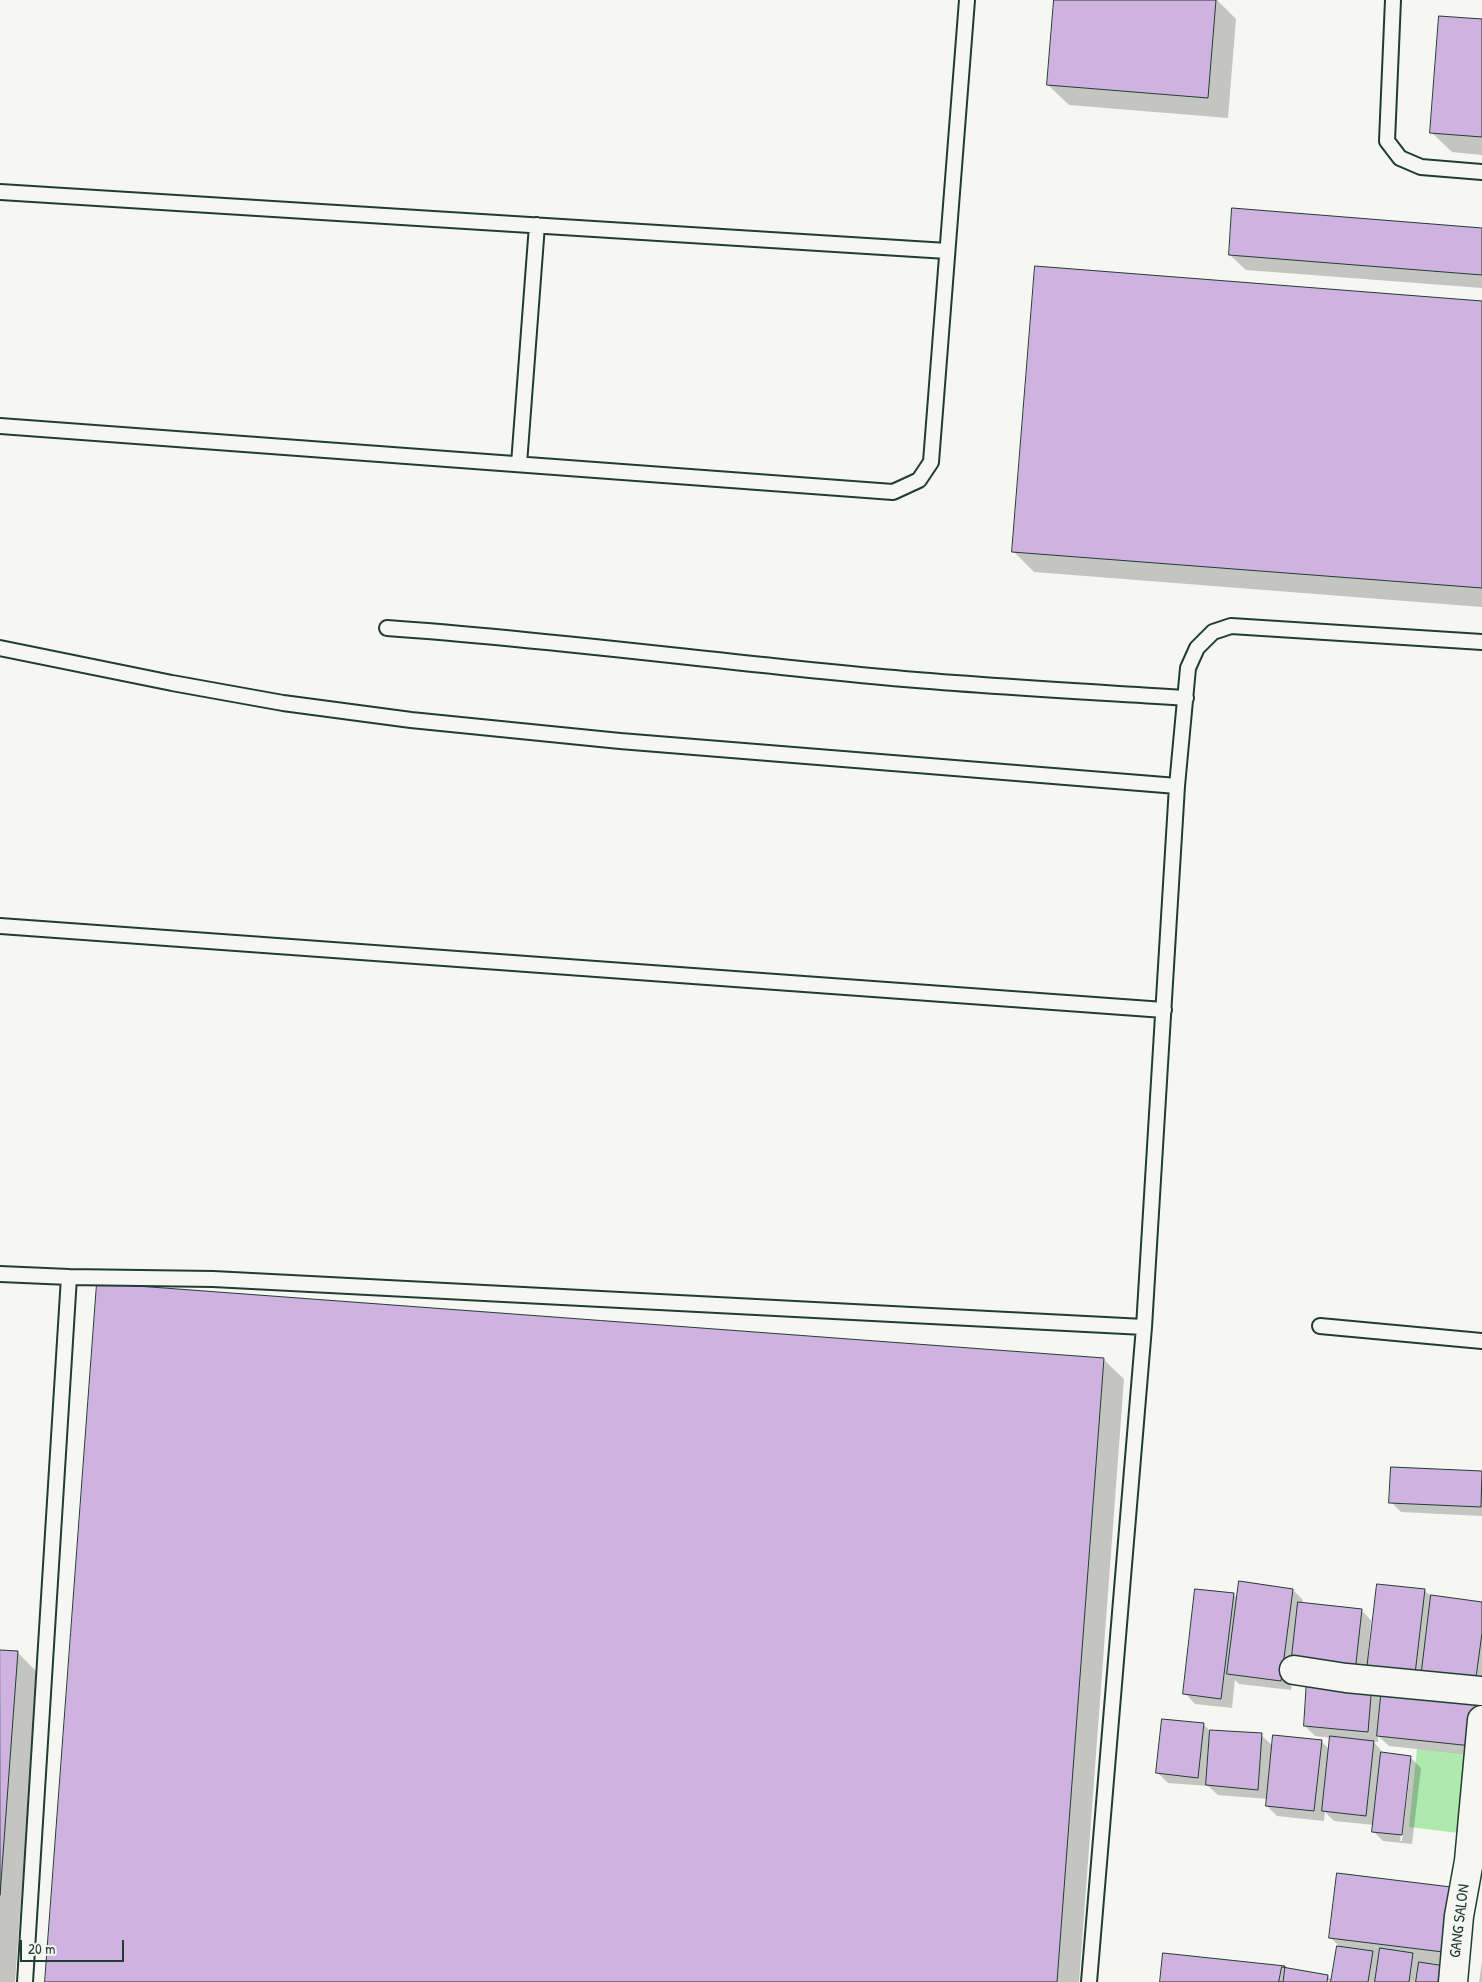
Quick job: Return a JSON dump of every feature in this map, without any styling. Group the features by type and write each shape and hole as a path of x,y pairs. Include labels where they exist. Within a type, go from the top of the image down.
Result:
{"street":[{"path":"1294,1670 1346,1678 1482,1691"},
{"name":"GANG SALON","path":"1453,1982 1459,1916 1475,1861 1482,1720"}],"lane":[{"path":"0,426 893,492 919,480 931,462 946,251 968,0"},
{"path":"1393,0 1387,141 1400,158 1421,167 1482,172"},
{"path":"0,192 946,251"},
{"path":"519,464 537,225"},
{"path":"1089,1982 1144,1327 1177,786 1188,668 1197,648 1213,632 1231,626 1482,642"},
{"path":"387,628 473,634 558,645 906,679 1186,698"},
{"path":"0,648 190,687 283,703 411,720 620,742 1177,786"},
{"path":"0,926 1164,1010"},
{"path":"0,1274 213,1279 1144,1327"},
{"path":"25,1982 70,1277"},
{"path":"1320,1326 1482,1341"}],"green space":[{"path":"1417,1749 1468,1754 1459,1833 1409,1827"}],"building":[{"path":"1054,0 1216,0 1208,98 1047,85"},
{"path":"1439,16 1482,19 1482,137 1430,133"},
{"path":"1232,208 1482,228 1482,275 1229,255"},
{"path":"1035,266 1482,301 1482,588 1012,552"},
{"path":"97,1283 1104,1358 1057,1982 45,1982"},
{"path":"1391,1467 1482,1471 1481,1507 1389,1503"},
{"path":"1239,1581 1293,1589 1281,1681 1227,1674"},
{"path":"1377,1584 1425,1589 1415,1674 1367,1669"},
{"path":"1195,1589 1234,1593 1221,1699 1183,1694"},
{"path":"1431,1595 1482,1602 1482,1633 1475,1685 1421,1678"},
{"path":"1298,1602 1362,1609 1355,1672 1291,1665"},
{"path":"0,1650 18,1651 0,1895"},
{"path":"1307,1679 1372,1684 1368,1732 1304,1726"},
{"path":"1382,1686 1477,1696 1472,1746 1377,1736"},
{"path":"1162,1719 1204,1723 1198,1778 1156,1773"},
{"path":"1210,1730 1262,1733 1258,1790 1206,1785"},
{"path":"1273,1735 1322,1740 1314,1811 1266,1806"},
{"path":"1330,1736 1374,1741 1366,1816 1322,1811"},
{"path":"1381,1752 1411,1756 1402,1835 1372,1832"},
{"path":"1337,1873 1451,1887 1443,1952 1329,1938"},
{"path":"1337,1946 1373,1951 1368,1982 1331,1982"},
{"path":"1380,1948 1413,1953 1409,1982 1375,1982"},
{"path":"1163,1953 1285,1966 1283,1982 1160,1982"},
{"path":"1419,1962 1445,1966 1443,1982 1416,1982"},
{"path":"1282,1967 1328,1975 1327,1982 1279,1982"}]}
